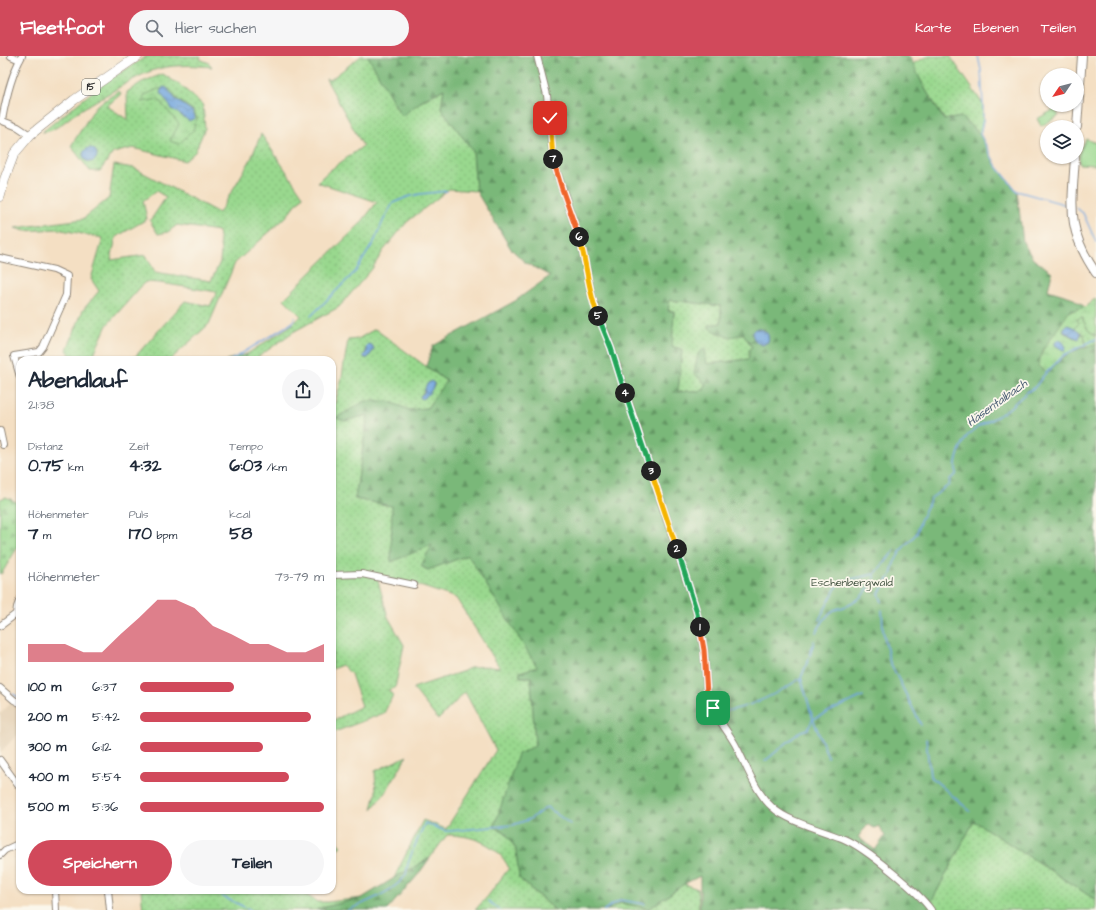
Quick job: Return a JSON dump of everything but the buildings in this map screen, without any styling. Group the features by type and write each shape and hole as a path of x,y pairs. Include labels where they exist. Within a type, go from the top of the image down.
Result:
{"main road":[{"name":"15","path":"0,197 14,154 30,135 79,96 138,56"}],"street":[{"path":"10,56 21,58 5,100 1,120 30,135"},
{"path":"537,56 547,95 554,163 581,244 592,297 611,348 696,609 703,642 707,694 711,705 734,741 761,794 770,806 783,815 857,846 921,898 930,910"},
{"path":"1077,120 1082,56"},
{"path":"1075,164 1072,202 1073,224 1083,252 1096,273"},
{"path":"0,258 54,270 67,276 66,295 44,347 39,352 14,356 16,363"},
{"path":"0,431 3,445"},
{"path":"336,575 362,574 414,585"},
{"path":"0,626 16,615"},
{"path":"0,688 16,701"},
{"path":"0,760 16,782"},
{"path":"0,855 5,850 16,844"},
{"path":"55,894 56,910"},
{"path":"108,894 110,910"}],"shaded area":[{"path":"14,700 16,701 16,736 0,753 0,714"}],"green space":[{"path":"147,56 201,56 200,59 209,63 212,67 174,66 151,71 141,75 90,104 56,128 42,132 101,85"},
{"path":"361,56 368,56 399,112 444,89 441,108 473,151 476,191 449,189 407,222 383,251 372,269 339,307 293,332 260,356 247,356 247,354 292,325 301,316 284,299 360,224 377,202 317,182 329,171 363,146 326,79 330,80"},
{"name":"Eschenbergwald","path":"368,56 909,56 924,87 944,120 961,117 980,134 996,165 1017,191 1023,242 1033,259 1052,272 1048,290 1071,297 1085,307 1069,312 1047,373 1068,354 1096,345 1096,900 974,821 927,910 700,910 700,876 684,884 649,909 621,903 606,910 555,910 519,878 516,849 505,832 494,827 518,754 535,746 531,677 520,677 520,672 537,667 468,555 428,570 421,566 432,545 391,562 392,506 355,499 368,415 345,421 336,418 365,401 388,401 409,410 427,408 446,381 426,366 433,346 515,301 550,276 526,263 511,249 476,191 473,151 441,108 444,89 423,100 402,116","holes":["670,300 721,306 721,323 709,325 709,328 730,337 743,333 752,347 749,349 749,359 707,364 705,348 698,354 694,373 706,384 704,390 678,392 682,349 672,347 674,311 668,311","755,329 764,330 763,345 759,344 752,335","868,824 874,828 879,826 885,836 875,850 858,837"]},
{"path":"929,56 950,56 983,104 983,120 980,134 961,117 945,120 927,92 912,64"},
{"path":"163,74 180,85 203,105 205,128 195,152 185,161 133,148 113,153 100,171 90,171 71,146 96,106 119,91 121,94 107,106 128,120 127,92 142,82"},
{"path":"158,89 170,89 177,99 193,110 197,118 193,130 179,144 170,141 179,124 158,99 142,102 145,95"},
{"path":"1050,112 1057,112 1059,116 1052,120 1040,120 1040,124 1037,119"},
{"path":"261,134 303,196 286,217 235,263 209,324 174,356 136,356 185,301 210,306 217,292 145,282 107,325 93,356 71,356 67,350 83,310 99,291 91,279 103,238 57,229 25,231 15,228 83,219 109,198 114,165 134,168 219,213 251,159","holes":["156,191 166,197 150,221 158,234 168,232 177,225 218,231 221,251 220,262 211,281 155,272 146,255 111,260 116,237 147,219 143,201"]},
{"path":"1086,139 1096,143 1096,165 1079,164 1084,164 1084,143"},
{"path":"1096,298 1096,336 1088,330 1082,317 1077,319 1079,323 1074,328 1068,325 1065,326 1063,330 1064,333 1078,339 1082,334 1084,334 1086,346 1069,353 1047,373 1038,366 1043,350 1069,312 1085,307"},
{"path":"669,300 721,306 721,323 709,325 739,336 743,333 752,347 749,359 706,364 705,348 706,384 704,390 678,392 682,349 672,347 674,311 668,311"},
{"path":"1082,317 1088,330 1096,336 1096,345 1086,346 1084,334 1074,328 1079,323 1077,319"},
{"path":"375,329 446,381 427,408 409,410 388,401 337,418 345,421 368,414 355,499 392,506 433,545 422,567 428,570 468,555 538,667 520,672 520,677 531,677 535,746 505,832 516,849 519,878 554,910 475,910 488,896 509,868 498,853 491,847 475,839 457,835 447,835 430,858 394,878 423,820 446,829 496,750 465,692 438,720 413,688 472,667 482,666 500,668 456,598 420,586 377,577 388,617 404,645 395,688 388,690 393,695 384,713 336,731 336,719 362,706 351,674 342,665 336,667 336,399 341,382 348,340 358,339","holes":["368,344 373,346 373,351 368,358 364,358 364,354 366,353 365,349","429,382 435,384 434,386 422,399 420,396 424,392 426,385"]},
{"path":"6,497 16,502 16,550 0,574 0,499"},
{"path":"407,756 387,790 372,809 376,793 375,771"},
{"path":"974,821 1096,900 1096,910 927,910"},
{"path":"336,841 341,846 336,849"},
{"path":"430,858 417,876 387,910 316,910 362,898"},
{"path":"684,884 698,889 699,910 606,910 621,903 649,909"},
{"path":"141,894 305,894 317,902 362,898 316,910 143,910"}],"water":[{"path":"163,87 167,88 176,100 192,111 195,118 189,121 172,109 160,92"},
{"path":"87,148 93,148 97,152 97,158 93,162 87,162 83,158 83,152"},
{"path":"1067,325 1073,327 1081,333 1079,339 1064,332 1064,327"},
{"path":"755,329 761,329 766,332 769,339 768,342 763,345 757,342 752,334"},
{"path":"1057,340 1060,340 1063,343 1066,347 1065,350 1055,345"},
{"path":"368,344 372,345 374,349 368,358 365,358 363,356 366,353 366,347"},
{"path":"431,381 434,385 428,395 421,399 420,396 424,393 426,385"}],"waterway":[{"path":"978,56 981,70 983,104 983,120 980,134 996,165 1017,191 1067,205"},
{"path":"311,316 356,271 375,240 393,203 407,197 420,194 447,191"},
{"path":"1075,207 1083,213 1096,242"},
{"path":"238,356 292,323 295,318"},
{"name":"Häsentalbach","path":"882,602 879,593 891,575 894,563 902,549 917,533 920,521 931,498 949,485 950,479 956,475 956,462 960,449 967,436 979,426 1008,409 1035,387 1044,375 1064,355 1096,339"},
{"name":"Häsentalbach","path":"819,620 839,582 875,574 895,550"},
{"name":"Häsentalbach","path":"816,632 831,612 853,603 862,596 872,583 875,574"},
{"name":"Häsentalbach","path":"882,610 883,630 889,660 921,725"},
{"name":"Häsentalbach","path":"814,641 801,678 813,719 828,757"},
{"path":"721,712 763,700 801,678"},
{"name":"Häsentalbach","path":"765,761 801,731 808,729 813,719 863,696"},
{"path":"926,739 930,776 970,811"},
{"path":"348,910 388,891 402,880 406,874 412,854 425,823 445,831 513,825 530,819 547,807 570,824"},
{"path":"221,896 251,910"},
{"path":"604,910 620,900 645,904"},
{"path":"488,901 500,910"}],"route":[{"path":"550,118 554,163 584,254 592,297 611,348 696,609 704,650 707,694 709,702 713,708"}]}
